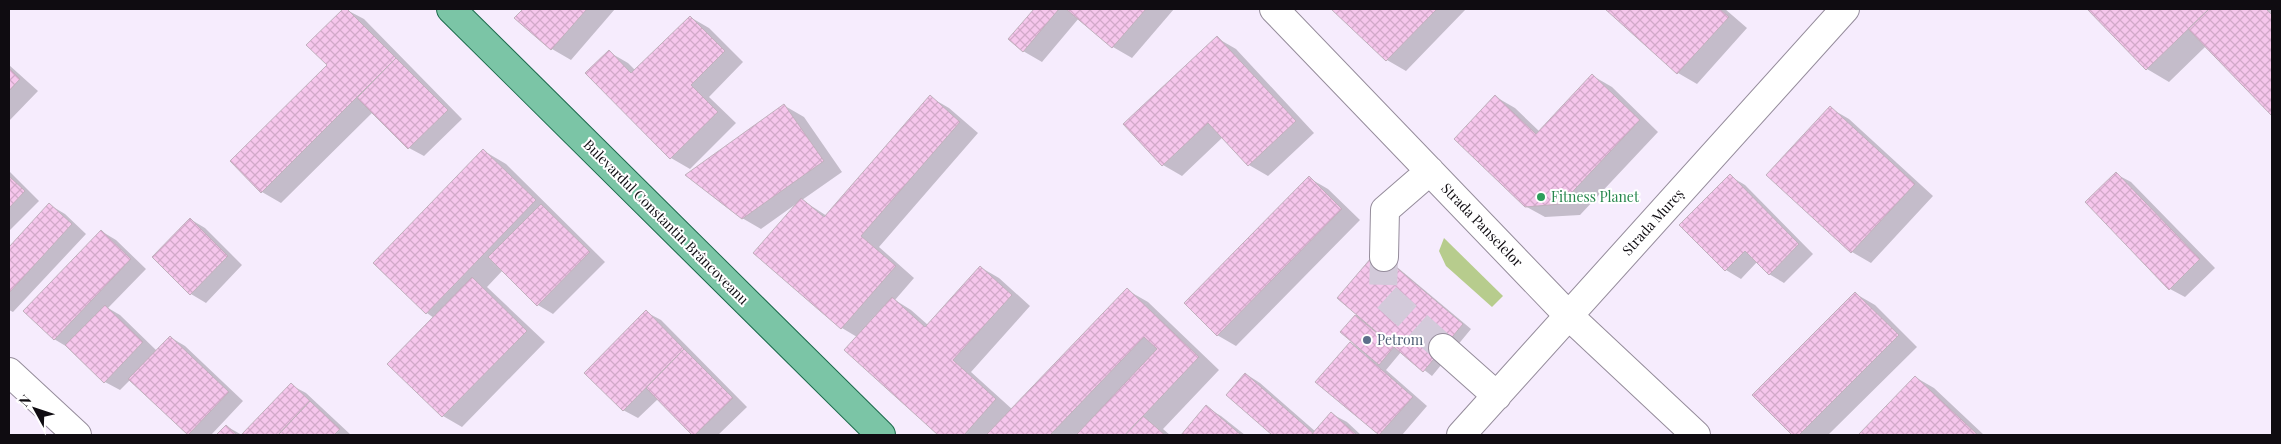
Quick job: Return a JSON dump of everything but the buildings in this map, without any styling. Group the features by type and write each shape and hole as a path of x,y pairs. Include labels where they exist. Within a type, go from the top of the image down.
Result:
{"main road":[{"name":"Bulevardul Constantin Brâncoveanu","path":"451,9 881,435"}],"street":[{"name":"Strada Panselelor","path":"1274,9 1569,316 1696,435"},
{"name":"Strada Mureș","path":"1461,435 1845,9"},
{"path":"1384,257 1385,210 1430,171"},
{"path":"1443,348 1497,396"},
{"path":"9,372 77,435"}],"green space":[{"path":"1444,238 1503,296 1492,307 1446,266 1439,251"}],"tunnel":[{"path":"1384,257 1383,294 1443,348"}],"place":[{"name":"Fitness Planet","path":"1541,197"},
{"name":"Petrom","path":"1367,340"}]}
